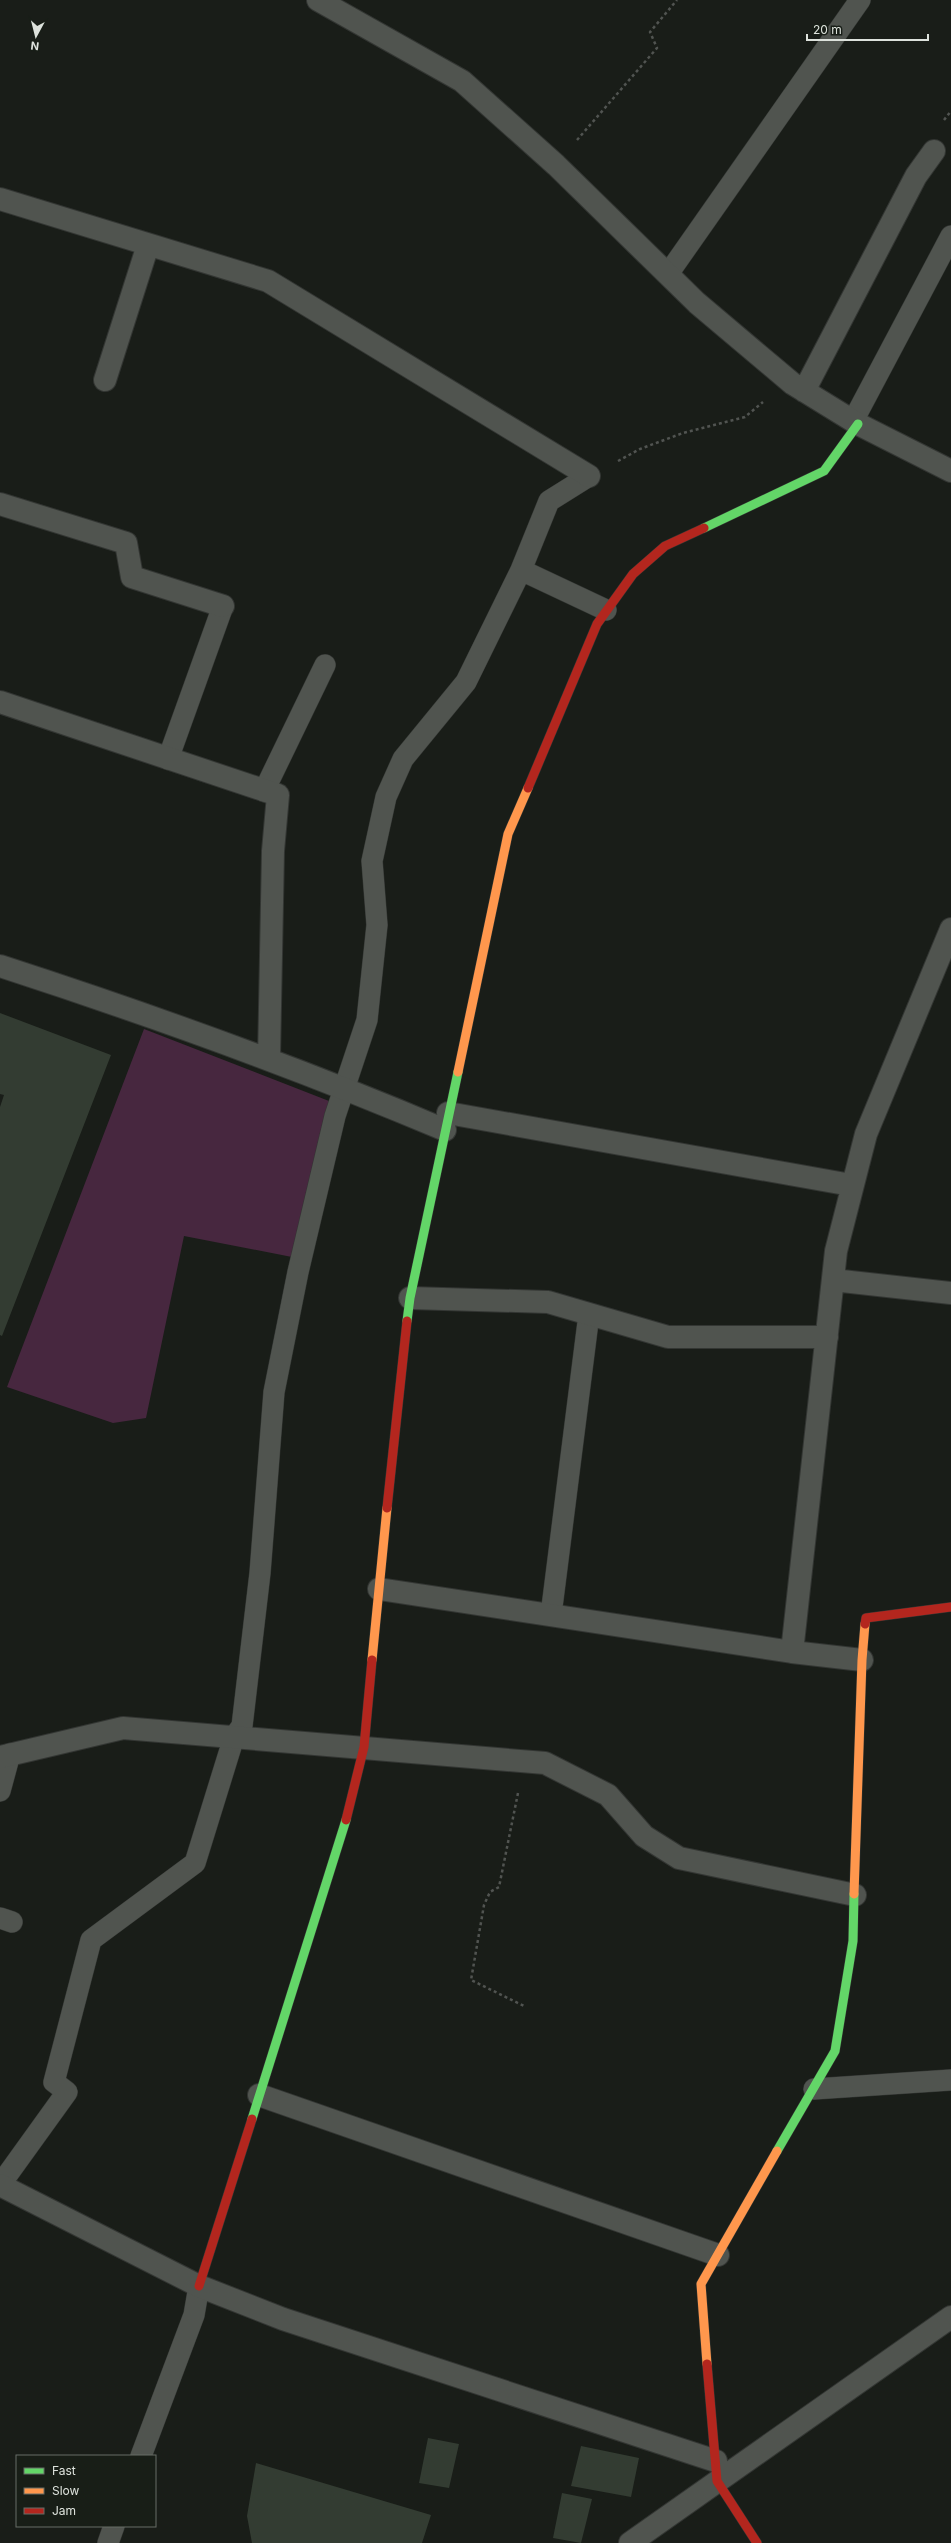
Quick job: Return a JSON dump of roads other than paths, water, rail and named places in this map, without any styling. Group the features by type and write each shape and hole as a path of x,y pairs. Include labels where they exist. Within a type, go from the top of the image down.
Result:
{"street":[{"path":"318,0 462,81 556,165 697,303 796,386 856,422 951,471"},
{"path":"796,386 916,176 934,151"},
{"path":"0,199 268,281 588,476"},
{"path":"105,380 148,245"},
{"path":"199,2286 350,1807 364,1747 410,1298 446,1121 508,834 597,624 633,574 666,546 824,471 856,422"},
{"path":"0,504 126,543 132,577 223,606"},
{"path":"0,702 278,796 273,851 269,1059"},
{"path":"792,1652 836,1251 851,1185 866,1134 951,929"},
{"path":"0,966 138,1011 346,1088 446,1121 851,1185"},
{"path":"833,1280 951,1293"},
{"path":"410,1298 548,1302 668,1337 827,1337"},
{"path":"379,1589 551,1614 792,1652 862,1660"},
{"path":"757,2543 717,2471 701,2284 835,2051 853,1940 862,1660 866,1618 951,1607"},
{"path":"5,1756 123,1728 545,1763 608,1795 644,1836 679,1858 854,1895"},
{"path":"259,2095 718,2255"},
{"path":"0,2185 199,2286 283,2319 717,2471"},
{"path":"630,2543 717,2471 951,2317"}],"lane":[{"path":"668,274 860,0"},
{"path":"856,422 951,236"},
{"path":"0,2185 67,2092 54,2082 91,1940 195,1863 234,1737 242,1726 260,1573 274,1392 298,1272 334,1116 346,1088 367,1020 377,925 372,861 386,797 403,759 466,682 521,570 548,501 588,476"},
{"path":"521,570 606,610"},
{"path":"168,759 223,606"},
{"path":"264,791 325,665"},
{"path":"551,1614 589,1314"},
{"path":"0,1791 5,1756"},
{"path":"814,2089 951,2080"},
{"path":"141,2455 194,2315 199,2286"},
{"path":"108,2543 114,2527"}]}
